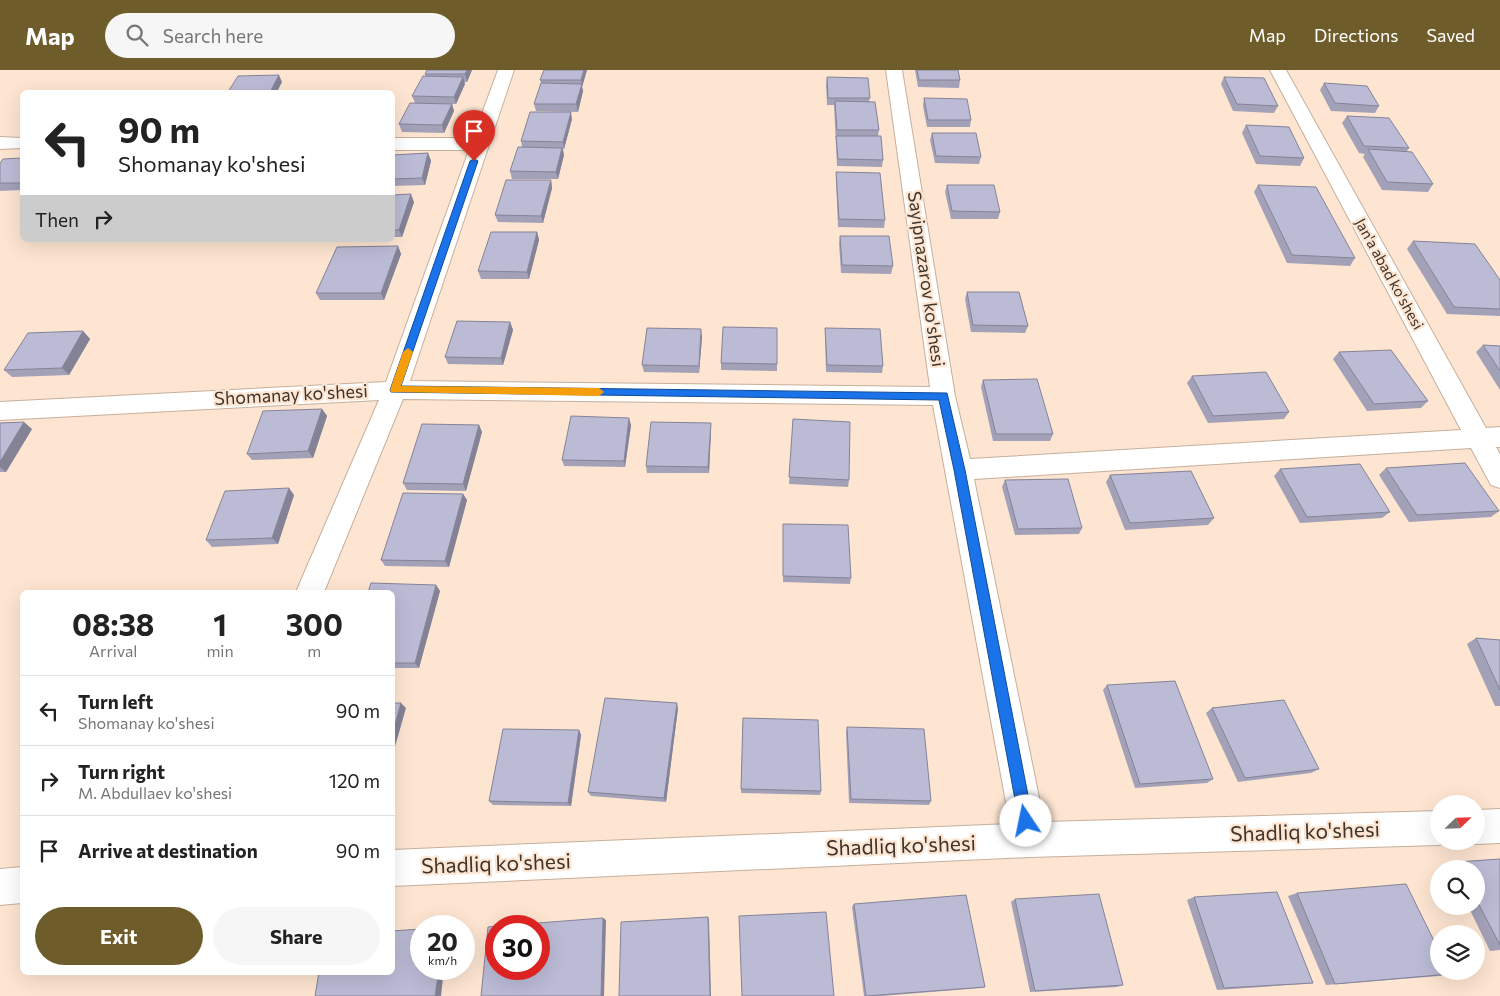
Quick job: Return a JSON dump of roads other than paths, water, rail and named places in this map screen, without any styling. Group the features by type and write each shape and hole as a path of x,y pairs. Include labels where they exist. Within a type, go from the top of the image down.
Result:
{"street":[{"path":"311,590 395,390 506,70"},
{"name":"Sayipnazarov ko'shesi","path":"894,70 943,396 1030,840"},
{"name":"Jan'a abad ko'shesi","path":"1278,70 1489,437 1500,478"},
{"path":"0,143 20,143"},
{"path":"395,144 480,144"},
{"name":"Shomanay ko'shesi","path":"0,411 395,390 943,396"},
{"path":"959,470 1489,437"},
{"path":"1485,827 1500,826"},
{"name":"Shadliq ko'shesi","path":"395,868 1030,840 1430,828"},
{"path":"0,887 20,886"}]}
